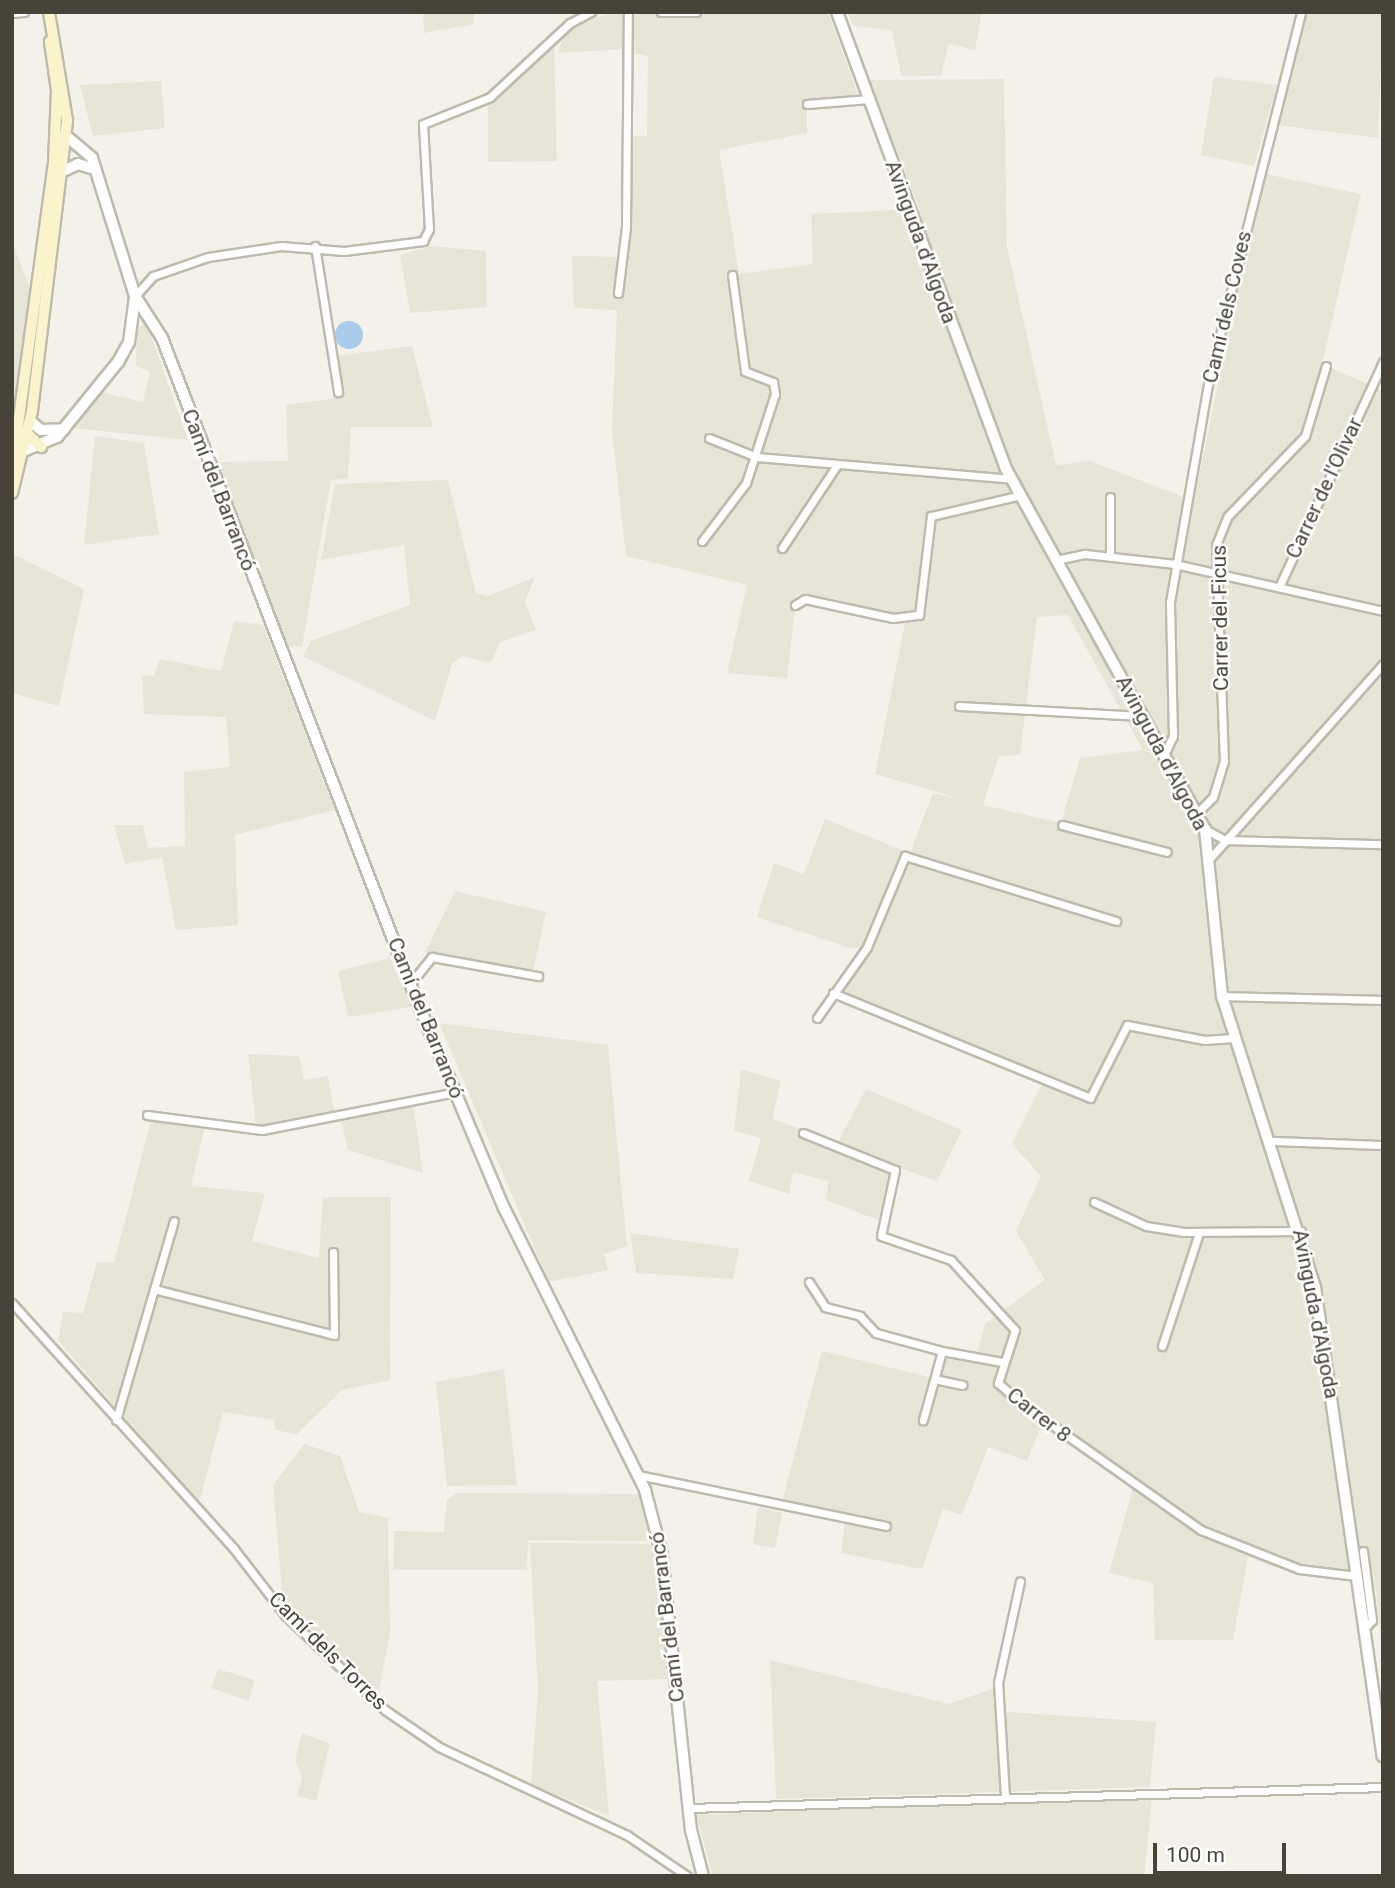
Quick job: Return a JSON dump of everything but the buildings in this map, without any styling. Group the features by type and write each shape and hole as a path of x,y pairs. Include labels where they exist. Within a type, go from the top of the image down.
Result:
{"main road":[{"path":"12,493 26,450 61,172 66,152 57,105 48,12"},
{"path":"45,241 66,152 64,78 48,12"},
{"path":"12,469 25,399 45,241 57,105"},
{"path":"66,152 75,143"},
{"path":"12,483 28,436 25,399"},
{"path":"28,436 41,430"},
{"path":"28,436 41,447"}],"street":[{"path":"12,13 24,12"},
{"path":"26,450 41,447 65,428 130,342 135,296 153,276 208,257 315,246 366,250 424,241 429,219 423,124 490,97 570,23 590,12"},
{"path":"618,293 626,227 628,12"},
{"path":"662,12 696,12"},
{"name":"Avinguda d'Algoda","path":"837,12 1012,479 1205,829 1211,857 1222,996 1233,1038 1302,1231 1383,1756"},
{"name":"Camí dels Coves","path":"1164,755 1174,736 1168,629 1175,564 1251,190 1301,12"},
{"path":"807,104 869,99"},
{"name":"Camí del Barrancó","path":"65,135 86,148 89,166 135,296 172,364 410,984 504,1208 638,1475 662,1555 689,1808 703,1876"},
{"path":"66,152 89,166"},
{"path":"61,172 89,166"},
{"path":"315,246 338,392"},
{"path":"702,541 757,457 775,388 745,371 732,275"},
{"name":"Carrer de l'Olivar","path":"1279,587 1383,362"},
{"name":"Carrer del Ficus","path":"1196,814 1213,797 1224,762 1216,573 1224,525 1302,442 1326,366"},
{"path":"30,421 41,430 65,428"},
{"path":"709,438 757,457 836,466 1012,479"},
{"path":"782,548 836,466"},
{"path":"795,605 804,599 893,618 919,615 931,516 1021,495"},
{"path":"1110,497 1110,555"},
{"path":"1056,560 1110,555 1175,564 1383,611"},
{"path":"1211,857 1383,664"},
{"path":"959,706 1142,716"},
{"path":"1062,825 1167,852"},
{"path":"1205,829 1225,840 1383,844"},
{"path":"817,1018 867,947 905,856 1116,921"},
{"path":"410,984 432,957 538,976"},
{"path":"833,993 1090,1098 1127,1025 1205,1040 1233,1038"},
{"path":"1222,996 1383,1000"},
{"path":"147,1115 262,1130 455,1092"},
{"name":"Carrer 8","path":"803,1133 895,1170 881,1236 951,1261 1015,1330 1002,1363 998,1384 1021,1403 1201,1530 1298,1569 1357,1576"},
{"path":"1272,1141 1383,1146"},
{"path":"1094,1202 1146,1226 1199,1233 1302,1231"},
{"path":"116,1420 174,1222"},
{"path":"1162,1346 1199,1233"},
{"path":"154,1289 334,1335 333,1252"},
{"path":"809,1282 825,1307 860,1316 876,1333 1002,1363"},
{"name":"Camí dels Torres","path":"12,1303 285,1615 385,1710 439,1747 627,1835 687,1876"},
{"path":"923,1420 931,1386 939,1380 942,1350"},
{"path":"939,1380 962,1385"},
{"path":"638,1475 886,1526"},
{"path":"1363,1551 1372,1620 1365,1628"},
{"path":"1005,1796 998,1683 1020,1581"},
{"path":"689,1808 1005,1796 1383,1787"}],"shaded area":[{"path":"423,12 474,12 474,24 424,33"},
{"path":"625,12 625,49 558,53 564,35 584,19"},
{"path":"633,12 828,12 859,98 807,100 807,133 719,150 739,274 813,264 811,214 919,209 870,80 1004,79 1007,247 1056,465 1090,461 1194,501 1261,173 1361,194 1322,364 1383,391 1383,1653 1374,1575 1291,1573 1248,1557 1233,1640 1155,1640 1153,1583 1109,1573 1133,1488 1043,1422 1027,1461 988,1447 962,1515 943,1509 922,1569 841,1553 846,1514 782,1502 822,1351 933,1378 941,1348 977,1355 985,1324 1045,1280 1016,1231 1041,1176 1012,1144 1045,1078 837,991 874,948 933,793 961,799 875,774 905,623 895,614 797,594 787,678 727,673 747,585 626,556 612,430 617,310 574,308 572,256 626,257 631,136 647,136 648,56 635,54","holes":["1068,615 1143,750 1080,758 1061,823 983,805 999,756 1020,755 1037,617"]},
{"path":"848,12 982,12 975,50 949,44 941,76 901,76 892,31 852,25"},
{"path":"1306,12 1383,12 1378,138 1277,125"},
{"path":"554,46 557,161 488,162 488,104"},
{"path":"1214,77 1277,85 1254,166 1201,155"},
{"path":"161,81 165,128 93,136 80,85"},
{"path":"12,242 31,290 14,406 12,406"},
{"path":"433,246 486,251 487,307 410,313 400,255"},
{"path":"146,322 188,440 74,428 100,392 143,402 150,372 136,366 137,330"},
{"path":"412,346 433,427 351,427 348,479 331,480 302,646 285,647 217,462 288,461 286,405 345,397 336,356"},
{"path":"95,436 144,443 159,534 84,545"},
{"path":"448,480 476,593 488,596 535,577 525,601 536,630 500,642 491,663 462,656 452,664 435,721 303,656 311,641 410,605 404,545 321,560 335,484"},
{"path":"12,554 84,589 59,706 12,693"},
{"path":"234,621 263,625 335,810 235,835 238,925 176,930 162,857 125,864 114,825 143,825 148,848 185,846 184,772 230,767 226,717 144,714 142,675 154,676 160,659 221,671"},
{"path":"825,819 904,851 863,946 853,949 757,917 774,863 804,874"},
{"path":"455,891 546,912 533,971 425,953"},
{"path":"390,958 411,1007 348,1017 338,971"},
{"path":"439,1023 608,1045 627,1246 604,1254 608,1270 549,1282"},
{"path":"248,1054 299,1056 304,1080 328,1076 335,1117 256,1126"},
{"path":"741,1069 781,1081 772,1119 838,1142 866,1089 962,1130 937,1181 897,1167 878,1220 826,1200 828,1181 793,1172 789,1194 749,1181 761,1138 734,1131"},
{"path":"413,1103 423,1173 348,1150 340,1116"},
{"path":"152,1116 205,1125 191,1186 265,1193 252,1241 319,1258 323,1197 391,1197 390,1380 342,1390 297,1434 275,1430 274,1420 223,1412 199,1504 58,1340 63,1312 83,1313 97,1262 114,1263"},
{"path":"630,1233 739,1249 733,1279 636,1273"},
{"path":"504,1369 517,1485 447,1486 436,1382"},
{"path":"304,1444 340,1456 359,1512 388,1518 390,1632 379,1691 283,1604 273,1485"},
{"path":"457,1493 641,1494 653,1541 528,1540 527,1570 393,1570 394,1531 444,1532 447,1500"},
{"path":"758,1507 782,1513 775,1548 753,1544"},
{"path":"530,1543 654,1544 670,1679 597,1681 609,1816 531,1784 538,1692"},
{"path":"770,1660 949,1704 995,1688 996,1711 1156,1722 1150,1787 776,1799"},
{"path":"218,1669 254,1680 249,1701 211,1688"},
{"path":"302,1733 330,1744 316,1801 297,1796 302,1777 295,1761"},
{"path":"1152,1797 1144,1876 713,1876 696,1815"}],"water":[{"path":"349,321 359,325 363,335 359,345 349,349 339,345 335,335 339,325"}]}
